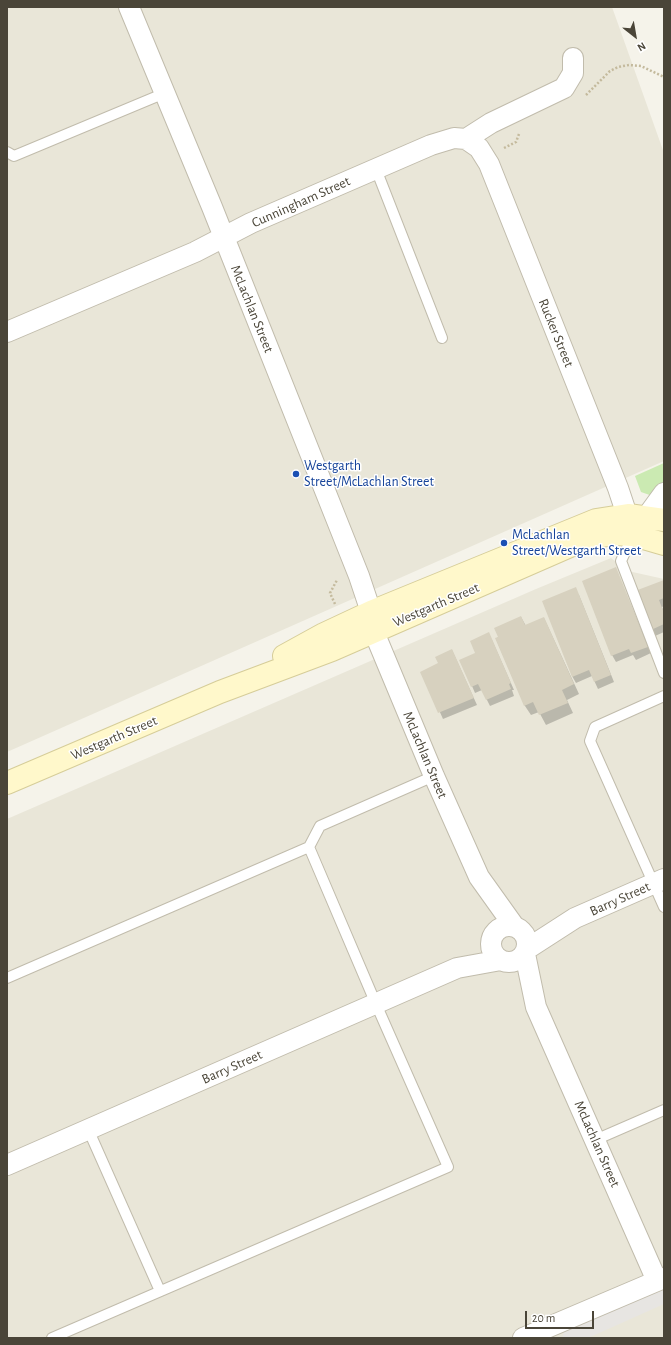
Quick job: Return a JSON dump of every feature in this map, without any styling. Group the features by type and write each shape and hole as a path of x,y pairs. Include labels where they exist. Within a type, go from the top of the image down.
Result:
{"main road":[{"name":"Westgarth Street","path":"7,783 220,692 332,650 373,622 577,543 607,535 643,522 664,544"}],"street":[{"name":"McLachlan Street","path":"129,7 165,92 359,576 373,622 434,776 479,877 522,940 536,1008"},
{"path":"466,139 491,123 564,88 573,73 573,58"},
{"name":"Cunningham Street","path":"7,332 195,252 223,236 376,169 445,140 458,138 466,139"},
{"name":"Rucker Street","path":"466,139 479,148 489,164 643,522"},
{"path":"643,522 664,493"},
{"name":"McLachlan Street","path":"479,877 492,940"},
{"name":"Barry Street","path":"522,940 659,882"},
{"path":"503,927 522,940 516,961 502,961 493,952 492,940 498,929 503,927"},
{"name":"Barry Street","path":"7,1165 457,968 492,940"},
{"name":"McLachlan Street","path":"502,961 536,1008 595,1140 661,1279"},
{"name":"Barry Street","path":"457,968 502,961"},
{"path":"523,1338 661,1279"}],"lane":[{"path":"7,152 14,156 165,92"},
{"path":"376,169 442,338"},
{"path":"643,522 621,561 664,673"},
{"path":"664,696 594,727 590,741 659,882 664,907"},
{"path":"7,978 310,847 320,826 434,776"},
{"path":"52,1338 448,1167 376,1004 310,847"},
{"path":"595,1140 664,1110"},
{"path":"88,1130 160,1291"}],"path":[{"path":"330,593 336,608"}],"shaded area":[{"path":"7,7 612,7 664,153 664,461 7,752"},
{"path":"611,558 628,571 664,579 664,1338 7,1338 7,819 536,589"},
{"path":"664,1287 664,1304 588,1338 562,1338 564,1332"}],"green space":[{"path":"664,463 664,500 641,492 635,476"}],"building":[{"path":"616,567 648,647 631,653 629,649 611,656 582,581"},
{"path":"664,580 664,598 659,600 664,613 664,624 651,630 635,591"},
{"path":"576,587 611,675 594,682 589,670 572,677 542,601"},
{"path":"521,616 525,625 544,617 574,684 562,690 568,703 539,715 533,702 524,706 495,638 498,637 494,628"},
{"path":"489,632 511,683 509,684 511,689 486,700 478,684 471,687 459,660 475,653 470,641"},
{"path":"452,649 474,698 438,713 420,672 438,663 435,657"}],"place":[{"name":"Westgarth Street/McLachlan Street","path":"296,474"},
{"name":"McLachlan Street/Westgarth Street","path":"504,543"}]}
